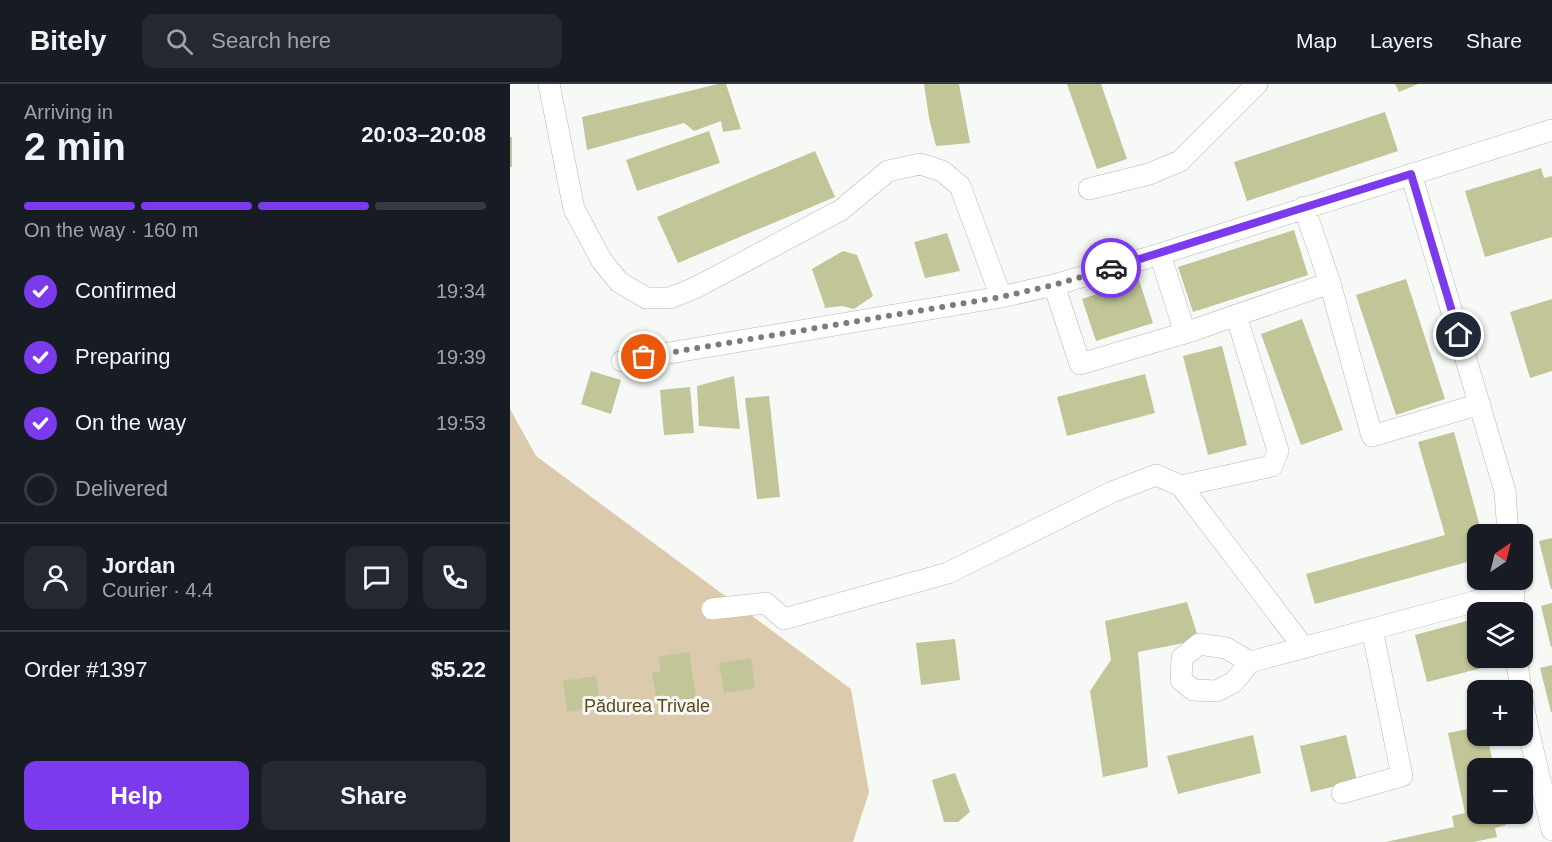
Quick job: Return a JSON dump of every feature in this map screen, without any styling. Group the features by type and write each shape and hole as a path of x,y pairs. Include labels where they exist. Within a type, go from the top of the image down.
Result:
{"street":[{"path":"549,84 574,209 602,261 619,282 646,297 670,298 697,287 841,210 888,171 920,164 942,171 960,186 1001,297"},
{"path":"1089,189 1149,174 1180,161 1257,84"},
{"path":"622,361 1001,297 1054,285 1160,254 1552,130"},
{"path":"1411,174 1504,491 1507,524"},
{"path":"1304,207 1330,283 1372,435 1480,404"},
{"path":"1160,254 1185,333"},
{"path":"1054,285 1080,364 1185,333 1330,283"},
{"path":"1181,486 1272,466 1278,451 1236,315"},
{"path":"712,609 766,603 784,619 948,573 1112,492 1156,475 1181,486 1304,648"},
{"path":"1250,662 1372,630 1497,590"},
{"path":"1342,793 1402,776 1372,630"},
{"path":"1532,746 1552,830"}],"green space":[{"name":"Pădurea Trivale","path":"510,409 536,456 851,689 869,792 853,842 510,842"}],"building":[{"path":"726,84 741,129 723,132 721,121 694,131 684,123 587,150 582,117"},
{"path":"924,84 959,84 970,143 936,146"},
{"path":"1067,84 1101,84 1127,159 1097,169"},
{"path":"1395,84 1418,84 1399,92"},
{"path":"1385,112 1398,151 1247,201 1234,162"},
{"path":"709,131 720,163 637,191 626,160"},
{"path":"510,137 512,137 512,167 510,167"},
{"path":"815,151 835,197 678,263 657,217"},
{"path":"1541,168 1544,178 1552,176 1552,237 1485,257 1465,191"},
{"path":"1294,230 1308,275 1193,312 1178,267"},
{"path":"947,233 960,271 925,278 914,242"},
{"path":"843,251 857,255 873,296 854,309 842,306 824,308 812,269"},
{"path":"1406,279 1445,399 1396,415 1356,295"},
{"path":"1139,280 1153,323 1096,341 1082,299"},
{"path":"1552,299 1552,371 1530,378 1510,312"},
{"path":"1302,319 1343,430 1301,445 1261,334"},
{"path":"1222,346 1247,445 1208,455 1183,356"},
{"path":"591,371 621,380 611,414 581,404"},
{"path":"1145,374 1155,413 1067,436 1057,397"},
{"path":"734,376 740,429 699,426 697,386"},
{"path":"690,387 694,433 664,435 660,390"},
{"path":"769,396 780,497 757,499 745,398"},
{"path":"1454,432 1479,524 1467,524 1467,562 1315,604 1306,574 1445,535 1418,442"},
{"path":"1552,538 1552,589 1551,589 1539,541"},
{"path":"1187,602 1199,640 1138,652 1148,767 1103,777 1090,691 1111,660 1105,621"},
{"path":"1552,603 1552,647 1551,647 1541,606"},
{"path":"1467,621 1467,668 1482,668 1427,682 1415,635"},
{"path":"955,639 960,680 921,685 916,643"},
{"path":"689,652 696,698 665,703 664,694 656,696 652,673 661,671 658,657"},
{"path":"751,658 755,688 724,693 719,663"},
{"path":"1552,665 1552,712 1551,712 1540,668"},
{"path":"596,676 601,706 567,712 563,681"},
{"path":"1467,729 1467,746 1489,746 1492,758 1467,758 1467,824 1506,825 1495,828 1497,837 1474,842 1386,842 1454,827 1452,816 1465,813 1448,733"},
{"path":"1253,735 1261,773 1178,794 1167,756"},
{"path":"1346,735 1357,781 1311,792 1300,746"},
{"path":"955,773 970,812 958,822 944,822 932,780"}],"way so far":[{"path":"644,357 1001,297 1054,285 1111,268"}],"route":[{"path":"1111,268 1411,174 1459,335"}]}
